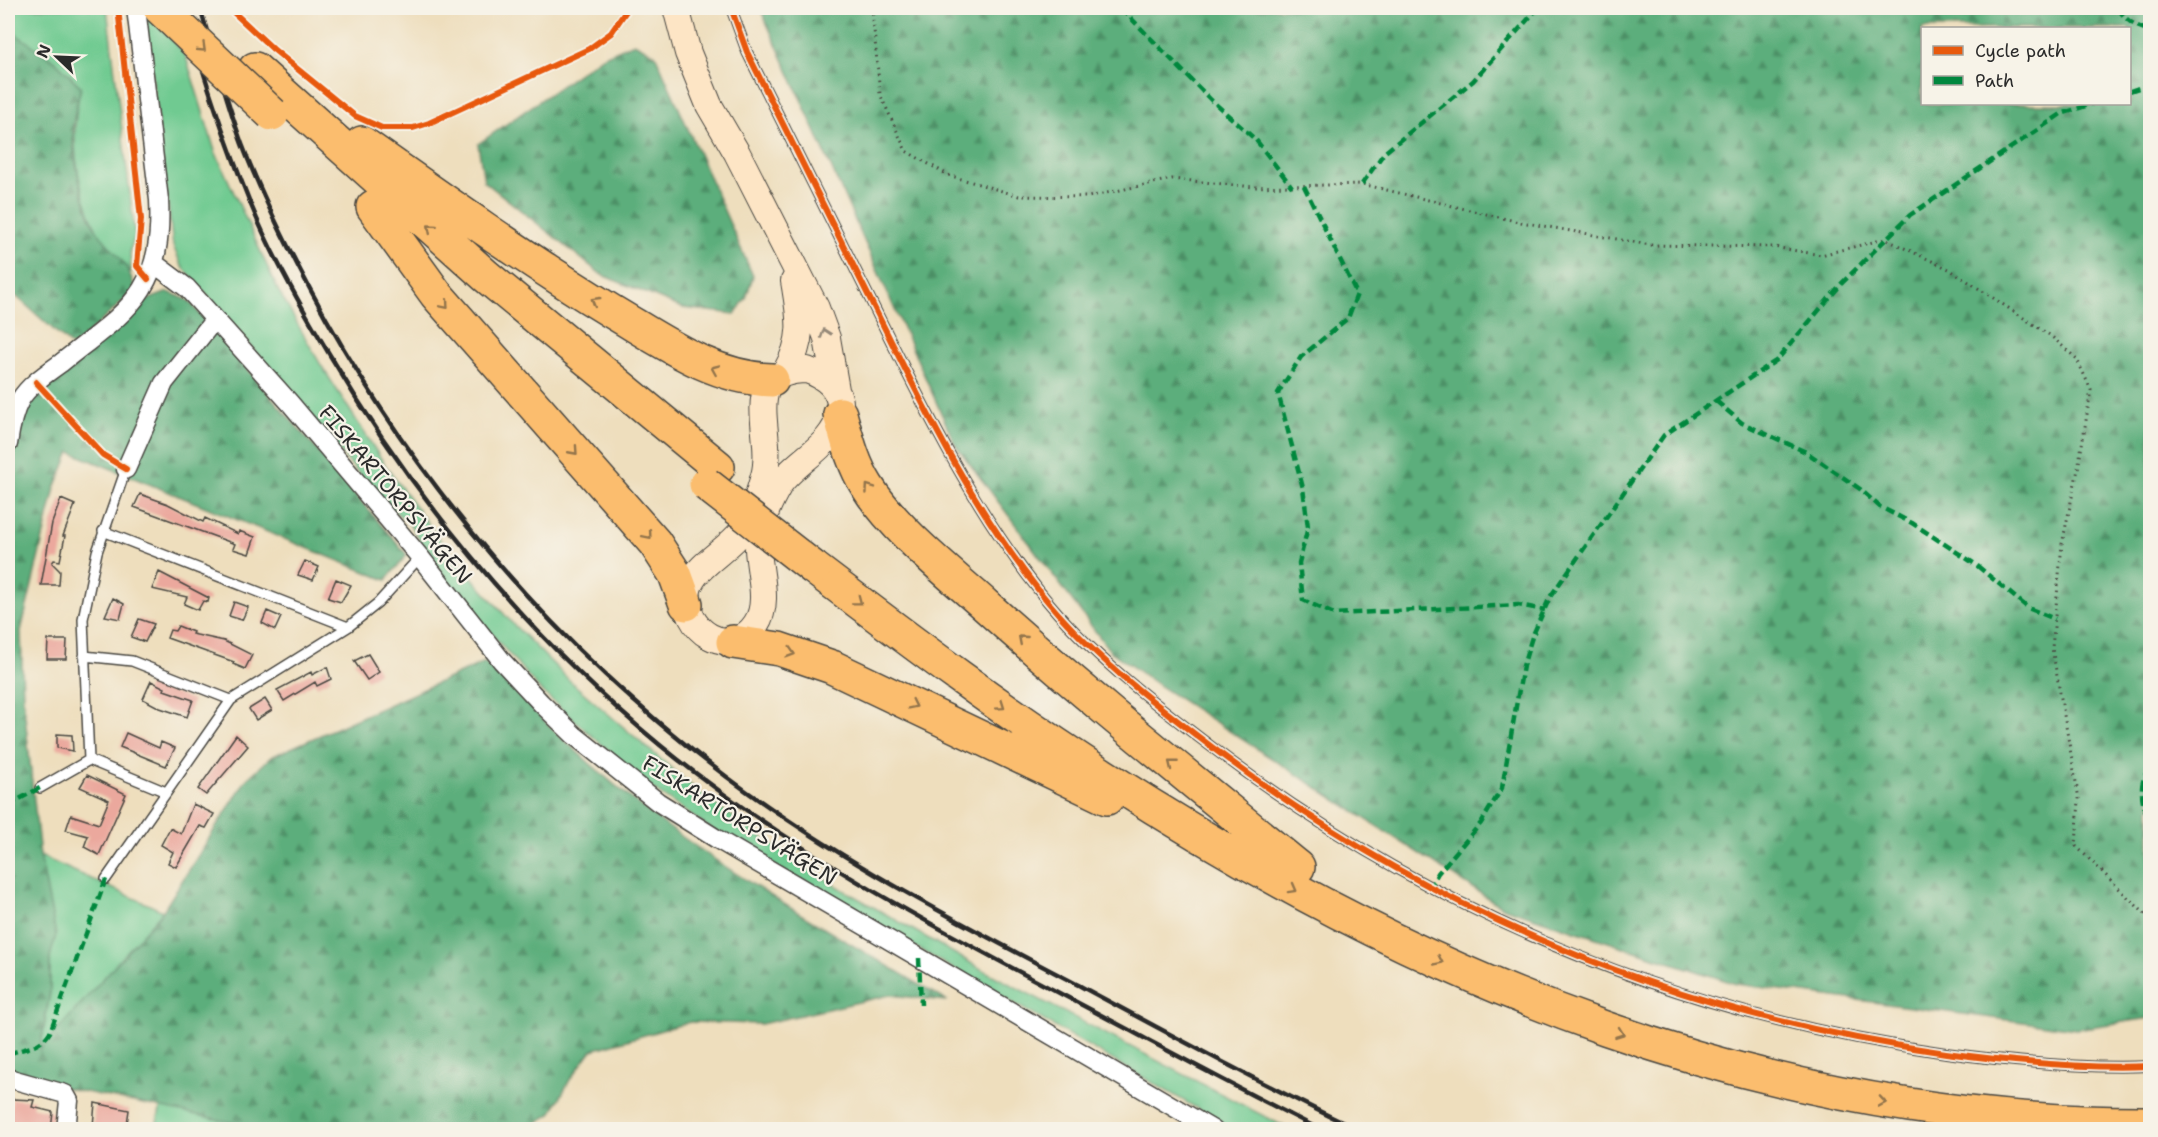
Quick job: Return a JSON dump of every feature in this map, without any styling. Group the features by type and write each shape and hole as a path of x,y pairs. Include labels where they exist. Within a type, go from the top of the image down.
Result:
{"highway":[{"path":"160,8 374,207 712,475 1042,734 1125,789 1242,860 1335,911 1463,972 1635,1039 1732,1069 1804,1087 1912,1107 2041,1121 2151,1123"},
{"path":"191,8 255,69 712,475"},
{"path":"255,69 544,269 645,331 724,373 779,375"},
{"path":"374,207 436,294 655,543 675,574 686,604"},
{"path":"838,402 857,468 868,488 893,518 1063,674 1298,867"},
{"path":"819,558 915,618 1054,716 1181,799 1298,867 1375,908 1473,953 1645,1020 1749,1052 1862,1078 1938,1089 2044,1099 2151,1102"},
{"path":"734,642 779,649 831,667 1242,860"}],"main road":[{"path":"676,8 688,53 709,105 737,153 816,308 827,338 838,402 826,439 780,484 767,508 760,529 758,547 763,602 760,616 747,635 734,642 720,641 706,635 696,626 686,604 688,588 694,576 742,531 757,499 767,464 764,399 796,354 801,333 790,260"},
{"path":"691,8 737,153"},
{"path":"779,375 807,370 816,373 838,402"}],"street":[{"path":"8,444 14,394 36,382 127,309 141,292 155,264 161,226 136,8"},
{"name":"FISKARTORPSVÄGEN","path":"155,264 187,288 215,319 335,455 502,661 574,735 658,802 1213,1130"},
{"path":"126,469 164,383 215,319"},
{"path":"8,1078 65,1094 69,1101 66,1130"}],"lane":[{"path":"731,8 747,52 953,464 1000,537 1047,601 1107,664 1233,763 1326,828 1472,911 1573,955 1682,992 1778,1022 1902,1047 2018,1061 2151,1066"},
{"path":"89,760 83,619 103,531 126,469"},
{"path":"103,531 348,627"},
{"path":"106,879 231,700 348,627 378,603 420,557"},
{"path":"84,656 132,661 231,700"},
{"path":"40,788 89,760"},
{"path":"89,760 166,792"}],"path":[{"path":"872,8 880,94 906,151 948,175 1019,196 1088,197 1173,179 1254,187 1362,184 1515,221 1650,245 1774,247 1821,255 1885,239 1949,269 2051,336 2077,359 2091,390 2078,470 2062,544 2052,648 2079,799 2076,846 2151,919"}],"green space":[{"path":"8,8 107,8 135,236 130,250 131,272 99,234 83,194 75,140 75,122 81,87 55,61 8,29"},
{"path":"144,8 185,54 215,151 278,290 321,365 387,468 446,548 512,623 570,681 701,794 768,842 842,889 983,970 1289,1129 1233,1129 720,835 650,787 540,690 446,581 410,525 375,493 182,266 173,246"},
{"path":"760,8 2150,8 2150,1018 2076,1029 1736,984 1502,907 1161,687 1110,651 955,444"},
{"path":"8,29 55,61 81,87 74,116 73,144 84,198 93,223 125,265 135,290 73,347 8,289"},
{"path":"634,43 655,54 753,276 746,298 735,314 682,308 602,275 484,181 478,144 602,57"},
{"path":"168,292 188,300 407,555 386,580 70,452 55,488 21,631 23,697 40,856 56,935 50,957 50,992 40,1050 163,911 246,780 271,757 485,662 588,761 631,798 689,842 761,890 947,1001 890,995 761,1024 690,1022 592,1050 571,1078 551,1114 527,1129 264,1129 8,1076 8,435 19,397 43,387 63,374 147,300"},
{"path":"40,856 163,911 40,1051 50,992 50,957 55,935"},
{"path":"161,1106 265,1128 155,1130"}],"building":[{"path":"140,494 168,504 203,522 205,518 238,534 239,531 255,537 249,554 233,549 235,544 134,507"},
{"path":"61,499 75,505 63,536 65,536 60,561 54,560 52,563 60,571 59,585 41,585 52,523"},
{"path":"305,561 319,567 313,580 298,575"},
{"path":"159,572 209,598 208,602 203,601 198,610 184,604 187,597 152,589"},
{"path":"336,579 351,585 341,602 328,598"},
{"path":"113,598 124,604 120,619 105,616"},
{"path":"234,602 248,607 242,620 229,616"},
{"path":"267,611 281,617 275,630 262,623"},
{"path":"139,619 154,624 145,642 131,637"},
{"path":"178,626 193,632 192,634 224,641 252,655 245,669 233,664 234,662 167,638 170,630 175,631"},
{"path":"48,640 67,640 66,659 47,659"},
{"path":"368,654 379,672 367,680 354,661"},
{"path":"327,667 331,679 317,686 315,682 284,701 277,690 311,672 312,675"},
{"path":"151,681 165,688 164,690 193,700 187,717 160,708 143,699"},
{"path":"265,699 272,710 256,720 249,709"},
{"path":"126,733 159,748 161,742 175,748 166,766 120,747"},
{"path":"57,734 72,735 73,751 57,748"},
{"path":"236,735 248,746 206,795 198,789"},
{"path":"87,775 126,794 99,855 84,847 88,836 66,830 71,815 99,824 109,800 80,787"},
{"path":"193,804 214,814 206,828 200,826 176,867 168,863 173,852 161,845 170,828 181,834"},
{"path":"12,1099 34,1100 32,1107 53,1112 51,1130 8,1130"},
{"path":"95,1103 129,1110 126,1130 103,1130 93,1126"}],"railway":[{"path":"184,8 215,107 251,205 277,262 318,334 362,407 398,461 437,513 477,563 564,658 660,745 707,782 805,849 958,939 1321,1130"},
{"path":"200,8 236,127 257,181 310,289 350,359 394,428 441,493 492,556 546,616 603,673 664,727 727,777 812,836 856,863 991,939 1288,1096 1358,1130"}],"marked path":[{"path":"1121,8 1211,100 1256,140 1292,187"},
{"path":"1362,184 1384,153 1473,81 1538,8"},
{"path":"2118,8 2132,23 2150,30"},
{"path":"2131,91 2150,84"},
{"path":"1429,889 1438,873 1481,823 1502,788 1523,666 1532,637 1550,597 1664,435 1777,360 1842,283 1910,215 2061,114 2089,105"},
{"path":"1304,186 1357,294 1348,318 1301,357 1278,393 1303,488 1308,527 1299,563 1303,600 1334,614 1518,605 1545,610"},
{"path":"1716,401 1742,423 1806,452 1860,489 1880,507 1912,523 1975,564 2028,608 2055,619"},
{"path":"2150,768 2142,788 2143,803 2150,824"},
{"path":"8,805 40,788"},
{"path":"8,1054 37,1045 50,1032 106,879"},
{"path":"919,958 921,1005"}],"cycle path":[{"path":"118,8 141,219 137,266 148,279"},
{"path":"229,8 273,49 355,116 382,128 413,128 429,123 589,49 611,33 628,8"},
{"path":"731,8 747,52 916,390 953,460 994,528 1040,592 1079,636 1122,676 1213,748 1296,807 1381,860 1469,907 1560,948 1652,983 1748,1013 1846,1036 1946,1053 2048,1064 2150,1066"},
{"path":"36,382 103,455 126,469"}]}
